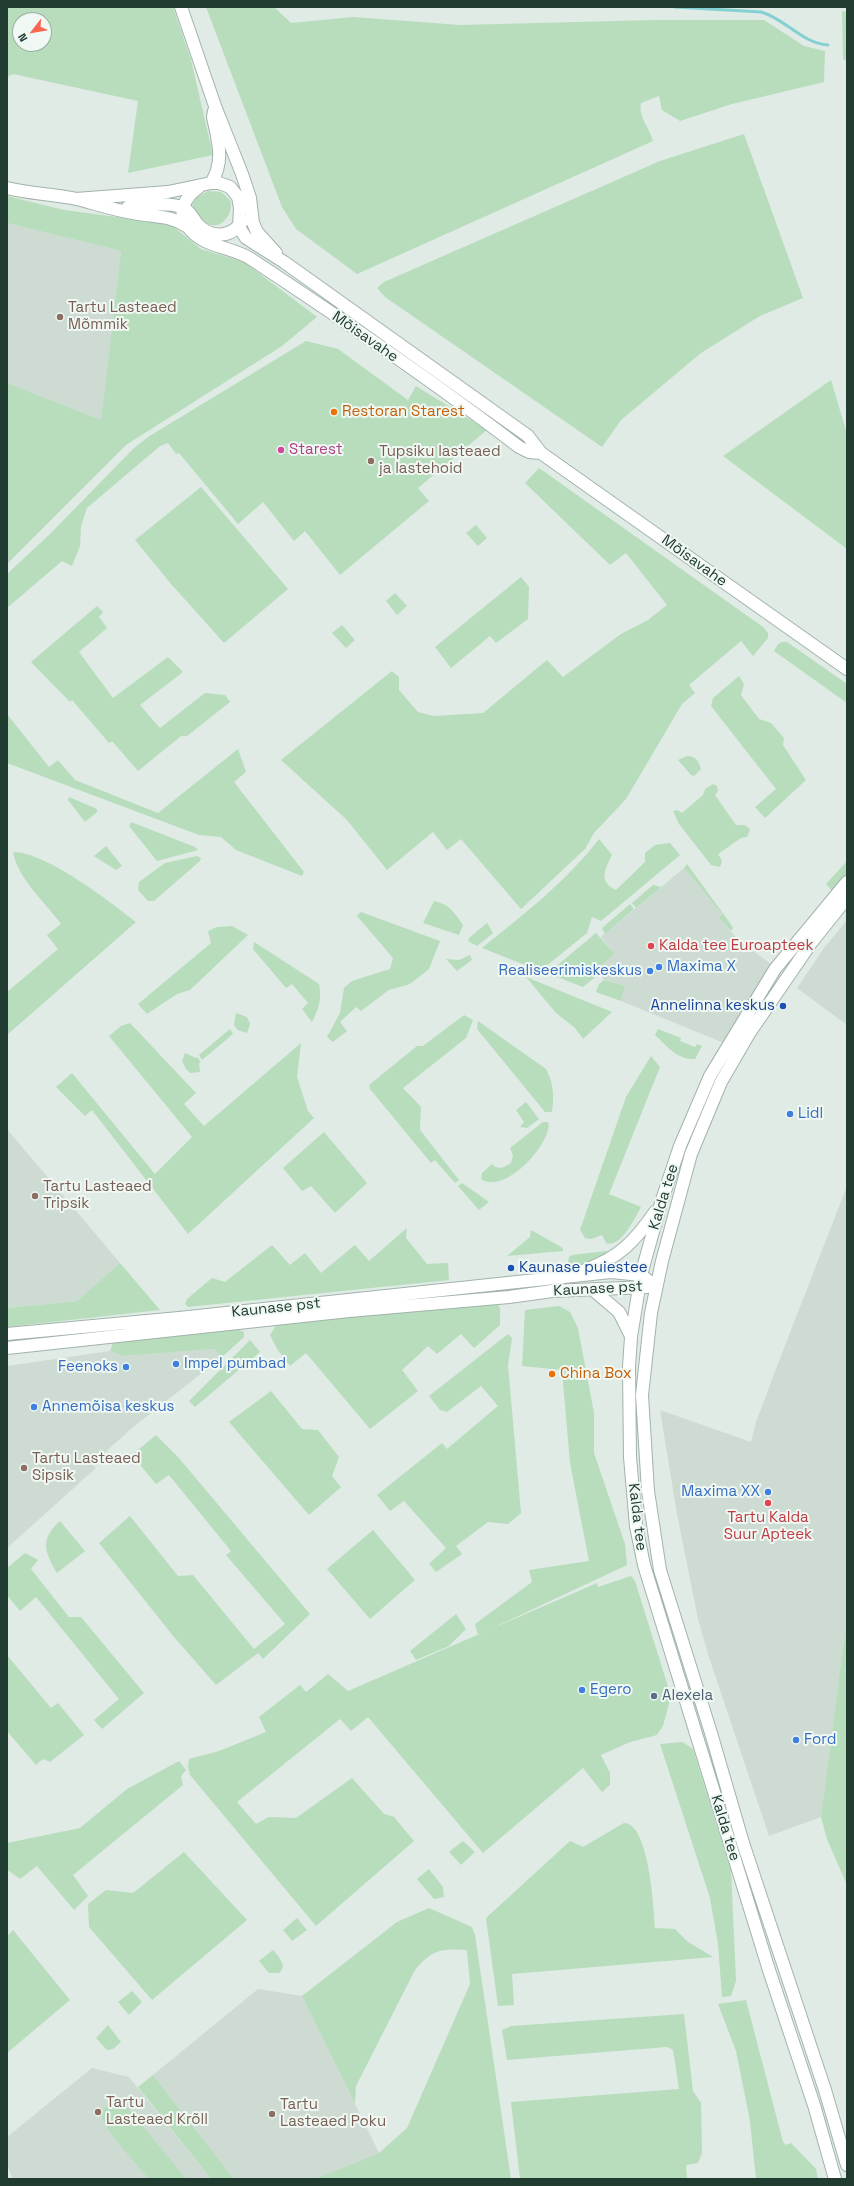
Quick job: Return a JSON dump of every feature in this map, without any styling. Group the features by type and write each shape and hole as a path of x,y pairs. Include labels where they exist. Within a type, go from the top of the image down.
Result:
{"street":[{"path":"181,7 215,106 242,174 250,198 253,223 258,232 284,262"},
{"path":"186,226 183,217 183,207 191,193 206,184 218,171 220,158 213,117 215,106"},
{"name":"Mõisavahe","path":"76,199 168,192 206,184 219,183 230,187 238,197 240,208 239,226 246,238 284,262 528,436 541,453 847,669"},
{"name":"Mõisavahe","path":"7,188 27,193 76,199 111,208 176,219 200,239 247,256 318,304 519,447 529,452 541,453"},
{"name":"Mõisavahe","path":"111,208 173,205 183,207"},
{"path":"183,207 207,232 220,236 231,233 239,226 250,208"},
{"name":"Kalda tee","path":"835,2179 814,2105 768,1967 644,1565 636,1526 630,1457 631,1337 640,1281 661,1203 680,1146 710,1076 775,969 847,882"},
{"name":"Kalda tee","path":"847,898 811,942 750,1032 724,1077 691,1154 656,1287 645,1352 642,1395 648,1491 660,1570 711,1733 743,1844 847,2165"},
{"path":"572,1275 608,1260 631,1244 661,1203"},
{"name":"Kaunase pst","path":"7,1334 179,1318 611,1272 656,1287"},
{"path":"497,1283 509,1297 519,1288 538,1286 553,1278"},
{"name":"Kaunase pst","path":"7,1348 349,1311 509,1297 552,1291 592,1289 640,1281"},
{"path":"592,1289 620,1312 631,1337"},
{"path":"837,2131 847,2140"}],"shaded area":[{"name":"Tartu Lasteaed Mõmmik","path":"7,223 121,251 101,420 7,383"},
{"path":"684,868 722,914 719,918 739,941 771,964 724,1043 621,1001 625,986 604,980 596,969 615,954 601,937"},
{"path":"847,920 847,1025 797,988 824,948"},
{"name":"Tartu Lasteaed Tripsik","path":"7,1129 120,1263 77,1301 7,1308"},
{"path":"847,1186 847,1626 843,1646 821,1817 769,1836 708,1654 698,1619 677,1514 660,1410 751,1442 756,1422"},
{"path":"214,1349 222,1357 132,1428 92,1464 96,1468 7,1548 7,1366 110,1351 123,1356"},
{"name":"Tartu Lasteaed Poku","path":"258,1989 302,1996 379,2153 315,2179 234,2179 153,2075"},
{"name":"Tartu Lasteaed Krõll","path":"92,2068 129,2077 211,2179 13,2179 7,2165 7,2137"}],"green space":[{"path":"7,7 173,7 191,60 213,155 128,173 138,101 13,74 7,77"},
{"path":"206,7 274,7 291,23 353,17 460,25 654,20 764,20 804,46 825,51 824,82 732,104 680,121 662,110 659,96 641,103 640,108 642,117 653,141 357,274 296,229 282,207"},
{"path":"842,11 847,12 847,61 843,59"},
{"path":"744,134 803,298 760,316 701,353 621,420 602,447 385,297 377,288 384,282 660,161"},
{"path":"208,191 221,192 230,200 231,206 228,217 220,224 209,224 204,221 192,205 197,197"},
{"path":"7,196 64,210 170,224 201,249 244,262 317,317 282,346 126,445 7,564 7,383 101,420 121,251 7,223"},
{"path":"306,341 338,349 408,400 416,386 487,430 418,488 429,501 340,575 305,531 294,541 263,502 238,524 179,453 176,454 168,443 160,446 87,508 81,526 80,546 72,566 62,561 7,608 7,574 50,534 133,449 148,437"},
{"path":"831,380 847,434 847,549 723,456"},
{"path":"539,468 763,627 768,633 768,638 753,656 741,641 689,685 695,693 682,704 626,799 594,833 585,849 521,909 461,839 447,850 433,832 387,870 347,820 281,760 392,671 399,677 399,690 418,712 433,716 483,713 547,660 563,677 621,634 648,620 667,605 626,553 610,565 525,483"},
{"path":"201,487 288,589 224,643 172,585 135,540"},
{"path":"476,525 487,538 478,546 466,533"},
{"path":"521,577 529,587 528,619 496,643 490,636 451,668 435,647"},
{"path":"395,593 407,606 397,615 386,601"},
{"path":"97,606 103,612 99,617 107,628 79,652 113,698 168,657 183,672 140,705 160,728 205,693 225,695 230,702 187,736 181,736 138,771 112,741 109,743 72,700 70,702 31,662"},
{"path":"342,625 355,640 346,648 332,633"},
{"path":"787,642 847,684 847,703 774,651 778,644"},
{"path":"739,676 744,684 741,695 759,719 771,723 784,738 783,745 806,780 765,818 755,807 776,789 711,706 713,698"},
{"path":"7,714 49,767 58,760 75,780 158,813 238,749 246,772 234,782 304,872 302,876 236,850 221,837 199,835 7,763"},
{"path":"687,756 695,758 700,766 701,769 694,776 691,775 678,760"},
{"path":"713,784 717,786 718,791 715,795 736,825 745,825 750,829 747,837 741,838 718,854 722,861 720,867 711,865 679,824 673,811 677,810 682,813 703,795 705,789"},
{"path":"69,797 97,809 97,812 85,822 68,800"},
{"path":"131,822 195,847 198,850 157,861 129,826"},
{"path":"599,839 612,855 605,870 605,879 610,887 616,890 645,862 645,853 655,845 670,843 680,855 601,921 592,917 587,933 540,971 482,948 529,910 559,883"},
{"path":"106,846 122,866 116,870 94,856"},
{"path":"13,852 27,854 42,860 77,879 136,922 7,1035 7,992 58,949 47,935 61,924 20,872"},
{"path":"197,856 201,858 200,861 154,901 148,901 138,890 139,882 165,863"},
{"path":"847,861 847,875 832,891 826,884"},
{"path":"687,864 730,923 733,928 731,931 719,918 722,914 684,868"},
{"path":"653,885 661,887 636,908 632,903"},
{"path":"434,901 448,907 463,925 459,935 423,923"},
{"path":"630,904 634,909 605,934 602,928"},
{"path":"361,912 440,941 429,969 410,984 389,990 361,1011 356,1007 340,1022 347,1031 333,1042 327,1037 340,1013 344,988 352,981 390,969 393,958 357,916"},
{"path":"487,923 493,933 477,946 468,941 469,938"},
{"path":"232,926 248,935 190,990 177,994 147,1014 138,1004 211,943 208,931 217,927"},
{"path":"596,933 615,954 597,969 600,973 583,987 555,976 554,968"},
{"path":"254,942 319,984 319,1004 312,1022 302,1009 308,1003 292,984 286,988 253,949"},
{"path":"470,955 472,960 457,971 446,959 459,960"},
{"path":"526,977 612,1012 583,1039 575,1028 556,1013"},
{"path":"604,980 625,986 621,1001 596,992 599,984"},
{"path":"236,1013 247,1017 250,1024 247,1033 238,1030 234,1025"},
{"path":"464,1015 473,1020 466,1038 403,1088 421,1107 420,1130 459,1180 455,1183 435,1160 431,1163 370,1089 369,1085 417,1046 423,1046"},
{"path":"478,1021 546,1069 551,1080 553,1090 552,1112 545,1112 477,1029"},
{"path":"130,1023 196,1093 184,1104 204,1126 301,1043 297,1077 308,1111 314,1118 188,1234 92,1110 85,1116 56,1087 72,1073 155,1174 192,1137 109,1036 121,1026"},
{"path":"230,1029 233,1034 202,1060 199,1055"},
{"path":"658,1029 681,1038 680,1041 695,1047 697,1044 702,1046 695,1059 689,1059 678,1055 668,1048 655,1035"},
{"path":"185,1053 196,1058 197,1057 201,1062 199,1063 200,1072 190,1073 186,1069 182,1061"},
{"path":"651,1056 660,1067 609,1194 641,1207 631,1225 617,1241 606,1243 602,1235 591,1239 585,1238 580,1230 626,1097"},
{"path":"526,1102 539,1119 527,1128 520,1127 524,1122 516,1110"},
{"path":"543,1122 548,1122 548,1130 544,1141 526,1164 503,1180 491,1182 481,1179 482,1173 492,1164 495,1167 502,1168 511,1163 513,1155 510,1148"},
{"path":"324,1132 367,1183 335,1213 311,1186 302,1191 283,1168"},
{"path":"462,1183 489,1202 479,1210 458,1186"},
{"path":"407,1228 406,1238 427,1264 448,1263 449,1280 188,1307 185,1304 187,1299 212,1278 225,1282 272,1245 290,1265 305,1253 321,1273 355,1245 369,1261"},
{"path":"531,1230 563,1248 563,1251 507,1256 530,1237"},
{"path":"606,1251 611,1255 585,1266 567,1269 569,1257 572,1255"},
{"path":"120,1263 160,1310 7,1327 7,1308 77,1301"},
{"path":"496,1303 500,1308 500,1325 474,1348 461,1334 437,1354 428,1346 402,1370 418,1391 370,1429 306,1353 290,1366 277,1349 270,1335 277,1324"},
{"path":"559,1306 570,1312 578,1328 594,1413 594,1453 625,1544 627,1565 478,1635 475,1624 532,1582 529,1570 589,1561 570,1463 562,1370 522,1366 525,1310"},
{"path":"235,1328 244,1332 244,1337 222,1357 214,1349 123,1356 110,1351 113,1343 121,1338"},
{"path":"508,1334 512,1338 508,1365 521,1513 508,1524 488,1522 456,1546 462,1554 436,1572 429,1564 446,1548 404,1501 390,1511 377,1495 442,1443 447,1449 498,1406 481,1386 447,1412 440,1410 429,1396"},
{"path":"250,1340 260,1352 195,1407 189,1401"},
{"path":"271,1391 302,1429 318,1430 339,1457 332,1476 341,1487 309,1515 229,1422"},
{"path":"156,1435 178,1457 310,1614 263,1659 258,1653 216,1685 174,1637 99,1543 130,1516 178,1576 193,1575 254,1649 285,1624 226,1555 231,1551 169,1475 156,1484 132,1455"},
{"path":"60,1521 85,1551 57,1573 49,1558 46,1546 49,1534"},
{"path":"373,1530 415,1580 370,1619 327,1569"},
{"path":"25,1553 38,1560 31,1569 69,1617 81,1617 144,1693 102,1729 94,1720 119,1699 36,1597 20,1611 7,1595 7,1568"},
{"path":"631,1576 635,1581 671,1696 663,1726 657,1735 630,1742 601,1755 610,1773 610,1785 602,1792 583,1768 483,1853 368,1717 351,1731 340,1719 237,1802 256,1824 269,1817 296,1818 352,1778 384,1814 394,1817 414,1841 316,1926 190,1775 188,1767 189,1759 219,1751 266,1732 259,1717 300,1685 306,1692 328,1674 348,1691 597,1583 598,1587"},
{"path":"456,1614 466,1629 449,1646 416,1660 410,1651"},
{"path":"847,1626 847,1885 827,1839 821,1817 843,1646"},
{"path":"7,1655 51,1708 58,1703 84,1735 50,1762 43,1759 36,1765 7,1731"},
{"path":"682,1742 693,1749 731,1870 736,1981 731,1996 722,1997 718,1944 710,1898 660,1744"},
{"path":"179,1761 186,1770 181,1776 183,1785 73,1875 88,1896 74,1910 37,1866 20,1879 9,1871 7,1872 7,1843 80,1828 127,1789"},
{"path":"624,1823 632,1827 639,1837 645,1851 651,1886 655,1928 675,1929 688,1942 713,1957 512,1974 514,2005 498,2006 486,1918 570,1841 583,1847"},
{"path":"463,1841 475,1852 461,1865 449,1852"},
{"path":"184,1852 247,1920 152,2000 89,1927 88,1904 106,1890 133,1893"},
{"path":"429,1869 443,1887 444,1897 434,1899 417,1879"},
{"path":"429,1908 472,1927 475,1935 511,2179 315,2179 379,2153 407,2128 470,1984 467,1950 450,1949 437,1952 426,1958 415,1970 356,2086 355,2104 302,1996 397,1922"},
{"path":"297,1918 307,1930 292,1941 283,1930"},
{"path":"13,1930 70,2000 7,2053 7,1936"},
{"path":"273,1950 283,1964 282,1970 279,1973 269,1973 259,1961"},
{"path":"132,1991 142,2002 129,2015 118,2002"},
{"path":"746,2000 783,2142 786,2145 791,2143 816,2169 818,2179 756,2179 750,2121 736,2051 718,2004"},
{"path":"684,2014 693,2091 701,2103 702,2153 698,2163 686,2165 687,2179 520,2179 511,2102 679,2089 673,2050 667,2047 507,2060 502,2030 511,2026"},
{"path":"108,2025 121,2042 113,2049 107,2050 96,2038"},
{"path":"153,2075 234,2179 211,2179 138,2087"},
{"path":"119,2097 186,2179 149,2179 122,2148 108,2130 102,2117 103,2111 107,2105"}],"waterway":[{"path":"675,7 761,12 770,15 810,40 828,45"}],"place":[{"name":"Tartu Lasteaed Mõmmik","path":"60,317"},
{"name":"Restoran Starest","path":"334,412"},
{"name":"Starest","path":"281,450"},
{"name":"Tupsiku lasteaed ja lastehoid","path":"371,461"},
{"name":"Kalda tee Euroapteek","path":"651,946"},
{"name":"Maxima X","path":"659,967"},
{"name":"Realiseerimiskeskus","path":"650,971"},
{"name":"Annelinna keskus","path":"783,1006"},
{"name":"Lidl","path":"790,1114"},
{"name":"Tartu Lasteaed Tripsik","path":"35,1196"},
{"name":"Kaunase puiestee","path":"511,1268"},
{"name":"Impel pumbad","path":"176,1364"},
{"name":"Feenoks","path":"126,1367"},
{"name":"China Box","path":"552,1374"},
{"name":"Annemõisa keskus","path":"34,1407"},
{"name":"Tartu Lasteaed Sipsik","path":"24,1468"},
{"name":"Maxima XX","path":"768,1492"},
{"name":"Tartu Kalda Suur Apteek","path":"768,1503"},
{"name":"Egero","path":"582,1690"},
{"name":"Alexela","path":"654,1696"},
{"name":"Ford","path":"796,1740"},
{"name":"Tartu Lasteaed Krõll","path":"98,2112"},
{"name":"Tartu Lasteaed Poku","path":"272,2114"}]}
